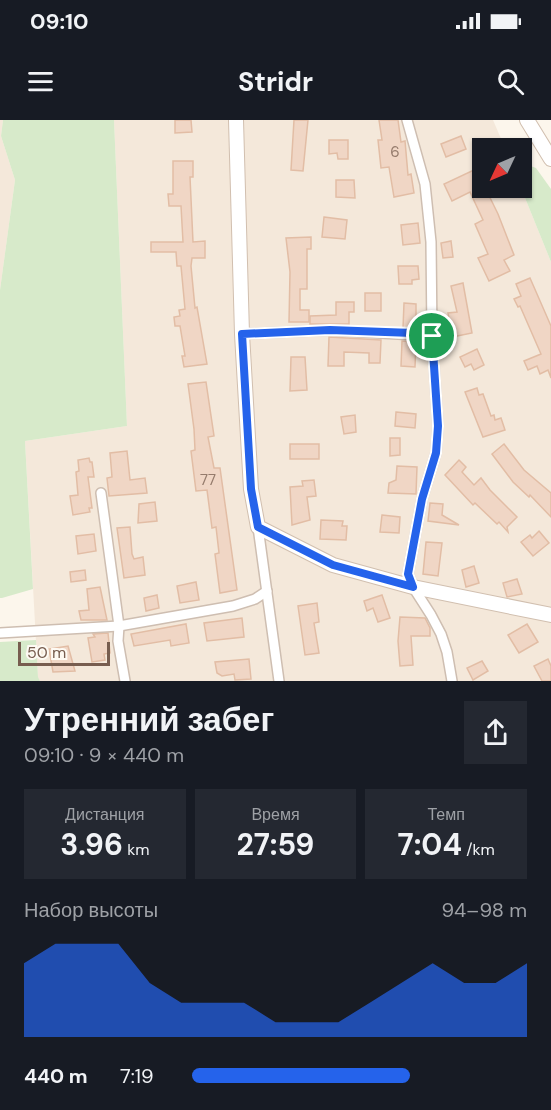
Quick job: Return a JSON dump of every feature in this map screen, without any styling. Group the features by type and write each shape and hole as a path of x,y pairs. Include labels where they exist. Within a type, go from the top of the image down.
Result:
{"street":[{"path":"236,120 242,334 251,489 279,681"},
{"path":"407,120 425,184 431,242 432,336 438,426 436,453 422,499 408,574 413,587 441,634 452,681"},
{"path":"527,120 551,159"},
{"path":"242,334 330,330 413,333 432,336"},
{"path":"101,494 119,626 118,641 125,681"},
{"path":"258,527 333,565 413,587 551,615"},
{"path":"0,633 119,626 233,606 255,599 267,591"}],"shaded area":[{"path":"0,120 3,120 1,136 15,180 0,290"},
{"path":"114,120 493,120 501,138 472,138 472,198 525,198 551,262 551,681 40,681 38,678 25,441 127,426"}],"green space":[{"path":"3,120 114,120 127,426 25,441 33,589 0,598 0,290 15,180 1,136"},
{"path":"532,167 536,168 551,189 551,262 525,198 532,198"},
{"path":"36,640 40,681 0,681 0,642"}],"building":[{"path":"175,120 191,120 192,132 175,133"},
{"path":"294,120 308,120 303,171 291,170"},
{"path":"379,120 398,120 401,142 405,141 408,175 411,174 414,193 394,197 389,167 381,168 378,140 382,140"},
{"path":"461,136 466,149 446,157 441,144"},
{"path":"329,140 348,140 348,159 338,159 337,153 329,154"},
{"path":"173,161 193,161 193,177 190,177 193,242 205,241 205,258 192,258 191,266 195,308 197,307 207,364 184,367 182,356 185,356 180,326 175,326 174,317 180,316 179,310 185,309 181,266 177,266 176,252 151,252 151,242 183,242 181,206 169,206 168,194 173,194"},
{"path":"472,171 472,196 470,192 452,201 444,184"},
{"path":"336,180 354,180 355,198 336,197"},
{"path":"473,198 490,198 514,255 504,260 510,271 489,281 478,258 488,254 475,224 483,220"},
{"path":"324,217 347,220 345,239 322,237"},
{"path":"418,223 420,243 403,245 401,225"},
{"path":"311,237 311,249 307,249 307,289 300,289 300,310 309,310 309,322 289,322 290,272 286,238"},
{"path":"451,241 453,257 443,258 441,243"},
{"path":"398,266 418,266 419,279 412,280 412,284 399,284"},
{"path":"530,278 551,326 551,378 548,370 540,374 537,366 528,370 524,361 541,354 520,306 518,307 514,299 521,296 516,284"},
{"path":"463,283 472,333 452,337 448,313 457,312 451,286"},
{"path":"365,293 381,293 381,311 365,311"},
{"path":"336,302 354,302 354,312 349,312 349,324 310,324 310,316 336,315"},
{"path":"404,303 416,304 416,328 403,328"},
{"path":"329,337 381,340 380,363 369,363 369,353 344,352 344,366 328,366"},
{"path":"402,341 416,342 415,367 401,366"},
{"path":"477,349 484,365 474,370 471,364 465,367 460,357"},
{"path":"291,357 305,357 307,390 290,391"},
{"path":"206,382 214,436 208,437 214,468 220,468 237,590 220,593 215,554 219,553 216,527 212,528 207,490 196,491 191,451 195,450 188,384"},
{"path":"477,388 479,395 483,394 491,416 494,415 495,420 501,418 505,430 483,437 465,392"},
{"path":"396,412 416,414 415,428 395,426"},
{"path":"355,415 356,432 344,434 341,417"},
{"path":"390,438 400,438 400,455 390,456"},
{"path":"290,444 319,444 319,459 290,459"},
{"path":"504,444 524,470 551,493 551,517 530,495 529,497 513,482 492,454"},
{"path":"127,451 130,480 145,478 147,493 109,496 107,478 112,477 110,453"},
{"path":"89,458 92,462 94,477 88,477 92,508 89,508 90,512 73,515 70,496 78,495 76,472 79,471 78,460"},
{"path":"459,460 466,467 462,472 474,485 481,478 517,517 507,527 508,532 475,503 473,505 445,475"},
{"path":"397,466 417,467 416,494 388,493 389,483 396,480"},
{"path":"314,480 316,496 307,497 310,520 292,525 290,487 303,486 302,481"},
{"path":"155,502 157,521 138,523 139,504"},
{"path":"430,503 443,504 442,515 459,525 428,521"},
{"path":"382,515 400,517 399,533 380,532"},
{"path":"321,520 343,521 342,526 347,526 346,540 320,539"},
{"path":"130,527 132,554 134,559 143,557 145,575 124,578 117,528"},
{"path":"539,531 549,543 533,556 521,542 530,535 532,538"},
{"path":"94,534 96,551 78,554 76,536"},
{"path":"426,542 442,543 438,576 423,574"},
{"path":"474,566 479,583 466,587 462,570"},
{"path":"85,570 86,580 71,582 70,572"},
{"path":"517,579 522,594 507,597 503,583"},
{"path":"196,582 199,600 180,603 177,586"},
{"path":"100,587 107,620 81,620 79,611 89,610 87,589"},
{"path":"157,595 159,608 146,611 144,598"},
{"path":"382,595 390,618 378,622 373,608 367,611 364,601"},
{"path":"317,603 319,622 314,623 319,653 305,655 298,606"},
{"path":"400,617 425,618 430,628 430,636 411,636 413,665 400,666 398,641"},
{"path":"242,618 244,637 207,641 204,623"},
{"path":"186,624 189,643 171,646 170,640 134,646 131,634"},
{"path":"527,624 538,642 519,653 508,635"},
{"path":"108,633 110,653 104,654 105,660 92,662 88,638 95,637 93,634"},
{"path":"68,646 75,671 53,672 49,649"},
{"path":"249,659 251,679 235,680 234,674 222,676 217,673 215,662"},
{"path":"548,659 551,666 551,681 542,681 534,666"},
{"path":"482,661 488,671 473,680 467,668"}],"route":[{"path":"330,330 413,333 432,336 438,426 436,453 422,499 408,574 413,587 333,565 258,527 251,489 242,334 330,330"}]}
